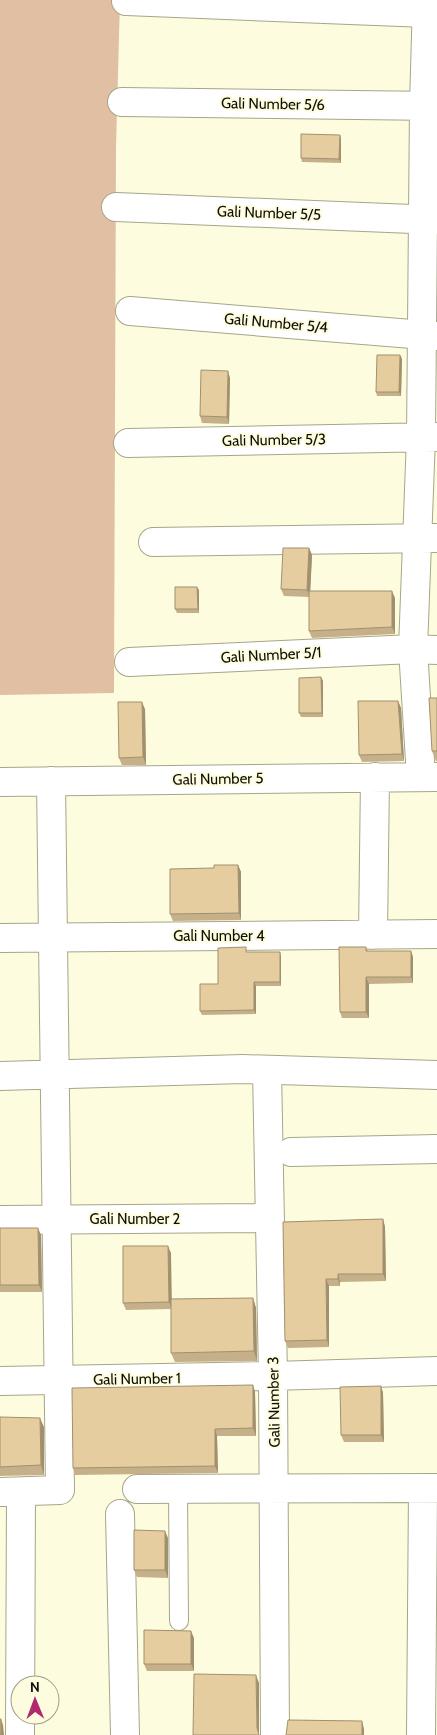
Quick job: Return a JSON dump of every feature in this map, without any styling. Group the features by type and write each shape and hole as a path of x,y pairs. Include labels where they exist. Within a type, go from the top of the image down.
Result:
{"street":[{"path":"126,1 427,6 430,106 430,220 429,437 425,649 429,777"},
{"name":"Gali Number 5/6","path":"122,102 430,106"},
{"name":"Gali Number 5/5","path":"116,207 430,220"},
{"name":"Gali Number 5/4","path":"130,311 429,335"},
{"name":"Gali Number 5/3","path":"128,443 429,437"},
{"path":"153,542 427,538"},
{"name":"Gali Number 5/1","path":"129,662 425,649"},
{"path":"374,935 375,777"},
{"name":"Gali Number 5","path":"0,782 429,777"},
{"path":"20,1735 10,1493 60,1490 51,781"},
{"name":"Gali Number 4","path":"0,938 437,934"},
{"path":"0,1076 255,1069 437,1075"},
{"name":"Gali Number 3","path":"255,1069 270,1218 274,1376 275,1735"},
{"path":"291,1152 437,1149"},
{"name":"Gali Number 2","path":"0,1220 270,1218"},
{"name":"Gali Number 1","path":"0,1381 274,1376 437,1370"},
{"path":"137,1489 430,1489 421,1735"},
{"path":"120,1514 125,1735"}],"lane":[{"path":"178,1489 179,1621"}],"shaded area":[{"path":"0,0 120,0 116,147 114,693 0,695"}],"building":[{"path":"301,134 340,135 339,159 301,158"},
{"path":"377,355 400,355 399,392 376,392"},
{"path":"201,370 228,371 227,417 200,416"},
{"path":"283,548 309,548 307,590 281,589"},
{"path":"175,587 197,587 198,609 175,609"},
{"path":"309,591 392,591 392,627 309,631"},
{"path":"321,677 322,713 299,713 299,678"},
{"path":"429,698 437,698 437,751 432,751"},
{"path":"358,701 398,701 402,754 359,755"},
{"path":"118,702 142,702 143,757 119,758"},
{"path":"214,865 238,865 239,913 170,914 170,869 214,868"},
{"path":"246,947 246,952 280,952 280,982 254,982 254,1010 200,1011 200,984 218,984 218,948"},
{"path":"339,947 366,947 366,951 411,951 411,977 366,977 366,1012 340,1012"},
{"path":"383,1219 383,1274 338,1274 338,1279 326,1279 327,1340 285,1341 283,1222"},
{"path":"0,1228 38,1228 39,1285 0,1285"},
{"path":"123,1246 168,1246 169,1302 123,1303"},
{"path":"253,1298 254,1351 171,1353 171,1299"},
{"path":"253,1385 253,1428 215,1429 215,1466 73,1468 72,1388"},
{"path":"381,1386 381,1435 341,1435 340,1387"},
{"path":"0,1417 40,1418 41,1465 0,1467"},
{"path":"134,1530 165,1531 165,1570 134,1570"},
{"path":"144,1630 191,1631 191,1664 144,1664"},
{"path":"194,1674 256,1675 257,1728 259,1735 193,1735"},
{"path":"1,1719 1,1735 0,1735"},
{"path":"288,1720 362,1721 362,1735 286,1735"}]}
